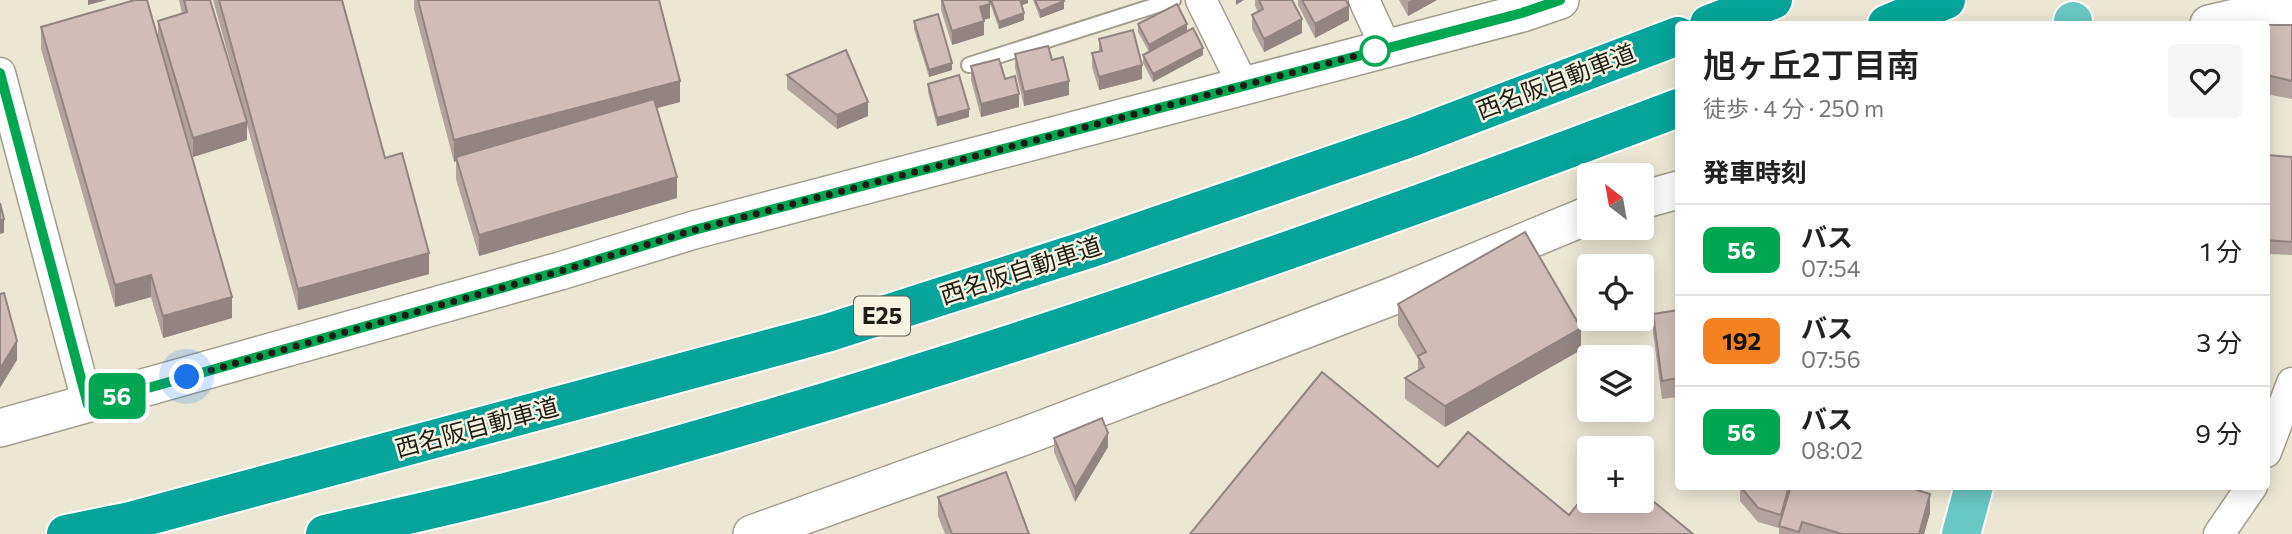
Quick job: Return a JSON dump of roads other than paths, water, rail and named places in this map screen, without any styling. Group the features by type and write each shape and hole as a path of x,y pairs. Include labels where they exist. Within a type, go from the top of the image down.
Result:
{"highway":[{"path":"1717,21 1773,0"},
{"path":"1894,21 1945,0"},
{"name":"西名阪自動車道","path":"66,534 156,513 827,333 1089,249 1374,150 1675,37"},
{"path":"325,534 579,473 854,393 1333,235 1675,109"}],"main road":[{"path":"1961,534 1973,490"}],"street":[{"path":"1202,0 1243,85"},
{"path":"1364,0 1386,48"},
{"path":"0,428 561,271 694,230 1560,0"},
{"path":"2222,21 2292,5"},
{"path":"0,73 88,405"},
{"path":"1654,197 1675,191"},
{"path":"752,534 1022,437 1380,301 1577,220"},
{"path":"2270,441 2292,383"},
{"path":"2218,534 2249,490"}],"lane":[{"path":"969,65 1173,0"}]}
